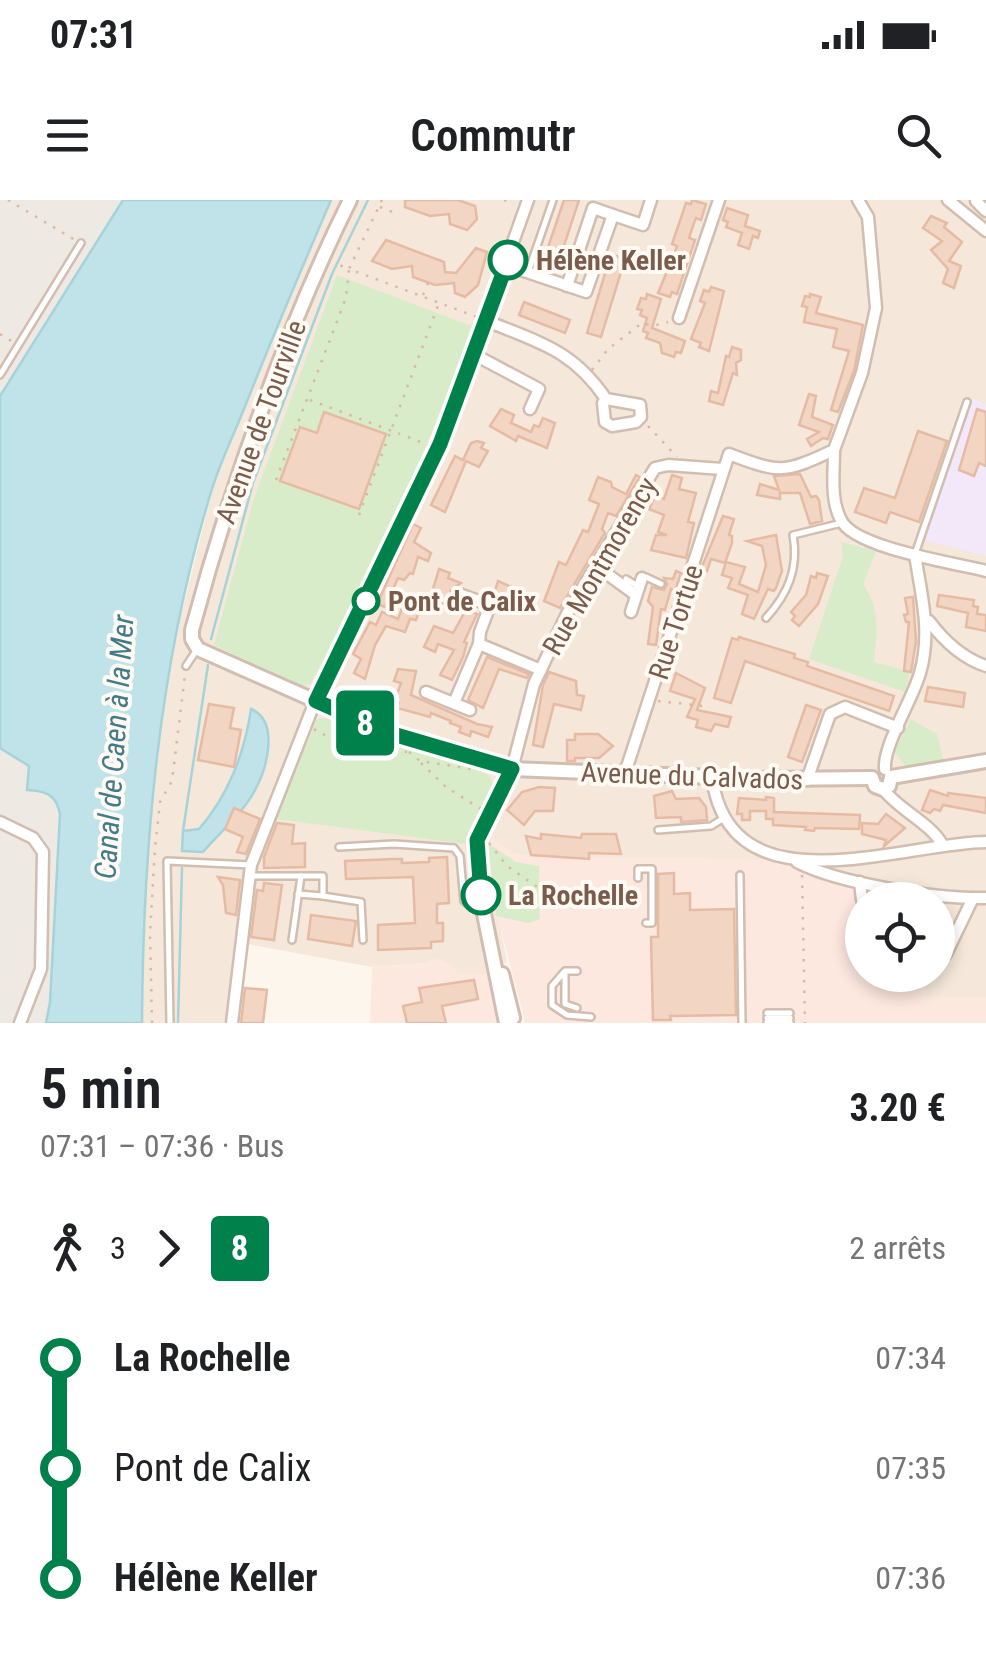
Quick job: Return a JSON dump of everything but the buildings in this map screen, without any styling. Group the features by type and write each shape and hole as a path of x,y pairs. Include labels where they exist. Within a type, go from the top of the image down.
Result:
{"street":[{"name":"Avenue de Tourville","path":"198,649 192,630 238,484 303,303 350,200"},
{"path":"232,1023 251,871 270,818 316,701 420,490 475,356 483,319 528,200"},
{"path":"567,286 593,208 643,225 651,200"},
{"path":"680,318 718,200"},
{"path":"858,200 868,217 876,308 862,373 834,450 834,489 842,523 857,538 986,571"},
{"path":"948,200 986,231"},
{"path":"976,201 986,210"},
{"path":"506,265 586,292 613,215"},
{"path":"483,319 558,350 590,374 606,400 605,422 612,426 640,418 640,405 606,400"},
{"path":"475,356 544,387 530,409"},
{"name":"Rue Montmorency","path":"483,841 512,769 534,684 568,612 655,468 722,469 729,454 780,470 793,469 834,450"},
{"name":"Rue Tortue","path":"625,774 722,469"},
{"path":"888,773 884,755 920,671 926,646 927,618 915,554"},
{"path":"596,566 640,585 631,612"},
{"path":"454,704 480,644 490,605 459,594"},
{"path":"927,618 952,647 986,666"},
{"path":"480,644 542,670"},
{"name":"Avenue du Calvados","path":"198,649 386,732 512,769 877,784"},
{"path":"426,692 470,710"},
{"path":"808,780 830,714 838,709 845,707 898,728"},
{"path":"942,844 877,784 877,770 888,773 986,761"},
{"path":"712,777 715,799 724,818 748,842 773,855 845,860 942,844 986,842"},
{"path":"0,822 40,845 43,852 41,969 33,981 20,1023"},
{"path":"483,841 477,861 506,1023"},
{"path":"792,859 822,874 860,882"},
{"path":"955,895 986,898"},
{"path":"955,935 973,898"},
{"path":"496,964 504,976 514,1023"}],"lane":[{"path":"528,272 552,200"},
{"path":"0,375 81,243"},
{"path":"915,554 967,402"},
{"path":"766,618 783,599 797,558 793,535 842,523"},
{"path":"626,579 640,585 646,577 661,584"},
{"path":"490,605 513,608"},
{"path":"186,666 198,649"},
{"path":"658,830 711,826 724,818"},
{"path":"340,847 394,844 454,848 460,856 464,901 473,906 483,905"},
{"path":"170,1023 167,861 323,876 323,896"},
{"path":"638,878 638,870 652,869 652,922 646,923"},
{"path":"740,875 742,1023"},
{"path":"292,940 300,876"},
{"path":"298,894 362,902 363,940"},
{"path":"576,971 565,971 552,986 552,1006 567,1015 591,1016"},
{"path":"565,971 566,1004 577,1008"},
{"path":"767,1018 790,1018"}],"path":[{"path":"8,200 81,243"},
{"path":"276,480 346,298 347,268 382,200"},
{"path":"504,200 514,204"},
{"path":"378,206 397,214"},
{"path":"336,264 483,319"},
{"path":"422,296 428,282"},
{"path":"358,515 439,303"},
{"path":"590,374 608,349 642,323 652,326 680,318"},
{"path":"0,334 18,345"},
{"path":"308,400 400,434"},
{"path":"640,418 681,466"},
{"path":"408,437 430,445"},
{"path":"152,1023 150,934 155,848 160,802 171,778 186,666"},
{"path":"651,700 703,706"},
{"path":"313,726 319,734 348,743 408,752 446,787 482,810"},
{"path":"406,745 408,752"},
{"path":"420,762 479,769"},
{"path":"483,841 507,866 539,888"},
{"path":"802,871 805,1023"}],"shaded area":[{"path":"0,200 217,200 27,789 44,790 54,797 60,814 46,1023 0,1023"},
{"path":"331,200 986,200 986,997 925,997 925,992 955,992 955,882 845,882 845,886 815,880 792,864 688,858 565,859 516,854 504,848 487,856 507,962 488,974 456,974 452,966 436,959 372,967 247,944 238,1023 142,1023 143,913 155,761 177,631 213,488 282,311"},
{"path":"973,399 986,404 986,556 924,540"},
{"path":"490,837 516,854 565,859 772,860 795,865 815,880 845,885 845,992 986,997 986,1023 525,1023 492,895 487,856"},
{"path":"436,959 453,966 457,974 488,974 498,1023 370,1023 372,967"}],"green space":[{"path":"337,275 474,327 360,591 310,684 302,686 214,645 253,501"},
{"path":"841,542 876,551 863,584 875,612 874,662 910,672 905,692 809,659 843,556"},
{"path":"325,718 490,776 494,789 466,844 276,819 317,719"},
{"path":"911,719 937,734 943,760 905,766 894,751"},
{"path":"488,843 516,862 539,866 540,919 528,923 496,916"}],"water":[{"name":"Canal de Caen à la Mer","path":"123,200 331,200 220,467 194,554 167,686 158,753 146,888 142,1023 46,1023 60,814 49,795 27,790 29,766 0,748 0,396"},
{"path":"251,709 260,715 268,734 259,782 243,808 203,852 182,851 183,831 199,829 227,788 240,757"}],"waterway":[{"path":"211,639 253,483 332,274 368,200"},
{"path":"183,831 208,665"},
{"path":"178,1023 182,868"}],"bus line":[{"name":"8","path":"481,895 477,840 512,769 386,732 316,701 420,490 459,400 508,260"}],"place":[{"name":"Hélène Keller","path":"508,260"},
{"name":"Pont de Calix","path":"366,601"},
{"name":"La Rochelle","path":"481,895"}]}
